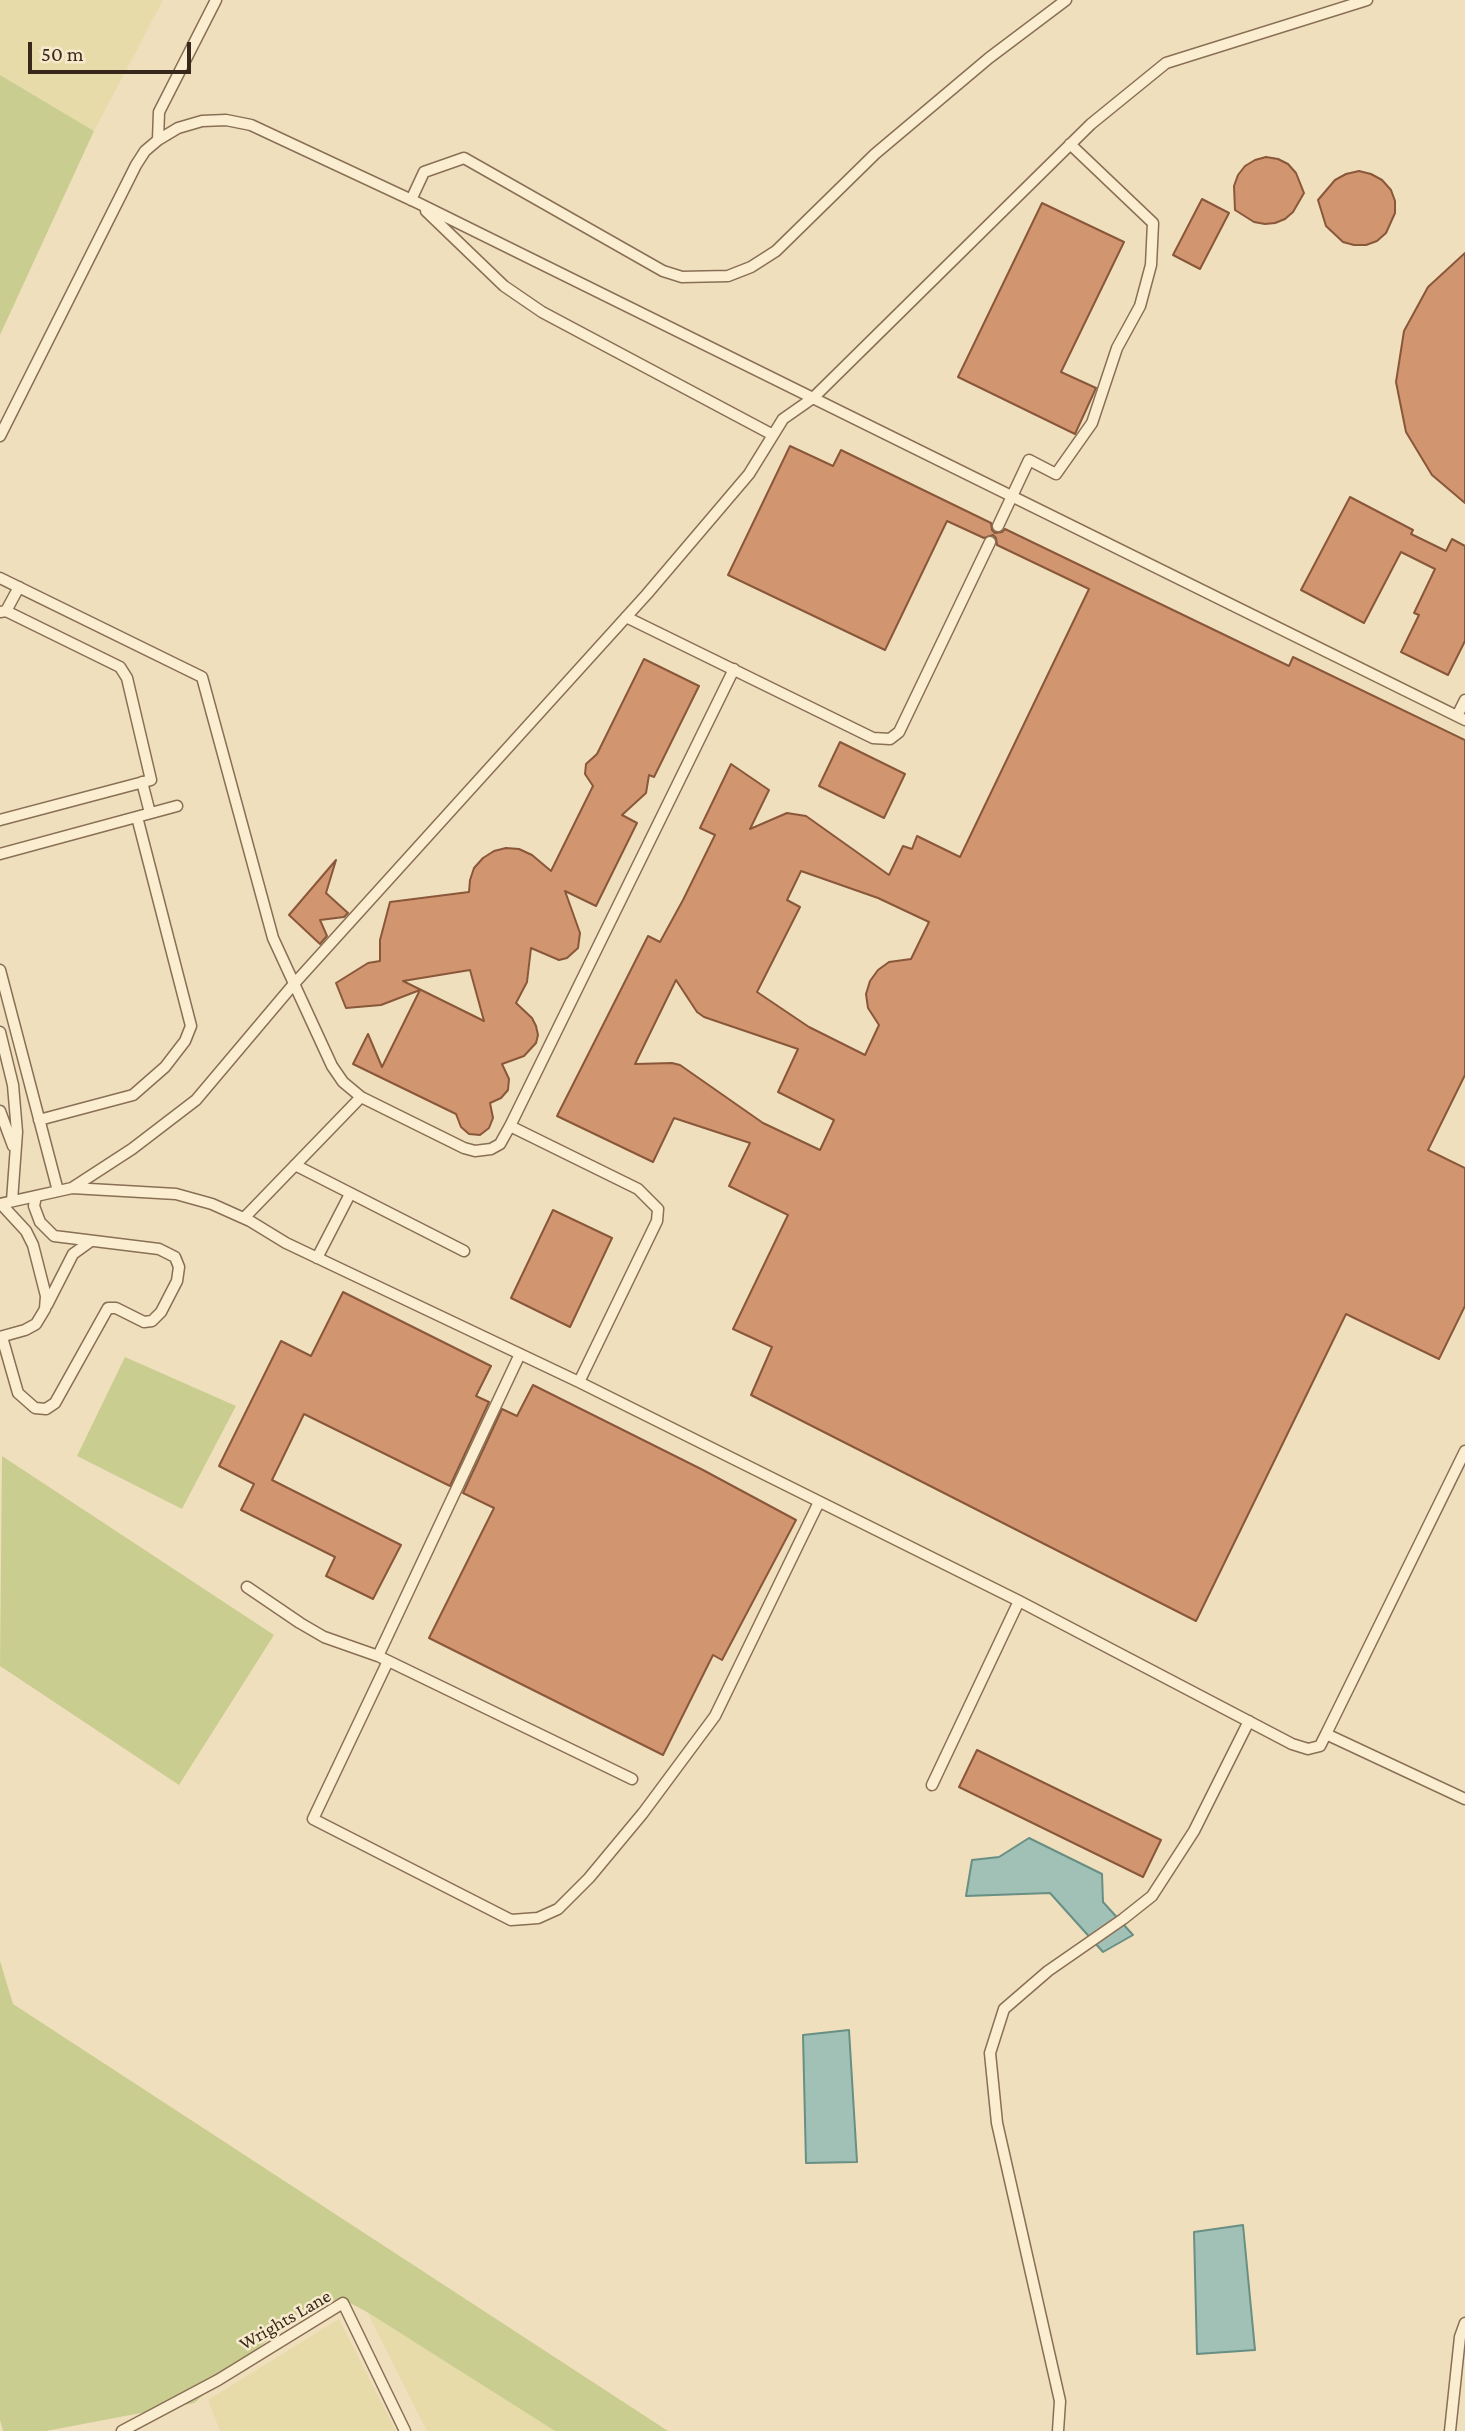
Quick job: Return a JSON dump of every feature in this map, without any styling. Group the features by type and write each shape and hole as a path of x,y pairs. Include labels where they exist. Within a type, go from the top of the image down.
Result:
{"lane":[{"path":"158,140 159,112 216,0"},
{"path":"415,202 424,172 464,158 663,271 682,277 728,276 751,267 776,251 875,154 989,58 1066,0"},
{"path":"72,1188 132,1149 196,1100 293,985 626,617 749,474 783,419 813,398 1091,124 1166,63 1367,0"},
{"path":"0,436 145,151 178,128 202,121 226,120 251,125 415,202 1461,718 1465,700"},
{"path":"998,526 1029,460 1056,474 1092,423 1117,348 1140,306 1151,265 1153,223 1070,144"},
{"path":"415,202 504,286 542,312 773,435"},
{"path":"626,617 873,738 890,739 899,732 990,542"},
{"path":"0,578 202,677 273,938 332,1066 342,1082 361,1097 475,1151 491,1150 500,1144 510,1126 734,669"},
{"path":"0,820 151,780 127,678 120,667 3,612 19,587"},
{"path":"142,782 150,813"},
{"path":"0,854 177,806"},
{"path":"39,1120 133,1095 164,1067 185,1041 191,1026 137,817"},
{"path":"0,970 58,1191"},
{"path":"0,1032 13,1086 17,1132 12,1201"},
{"path":"244,1218 361,1097"},
{"path":"0,1111 15,1153"},
{"path":"510,1126 638,1189 658,1209 657,1221 579,1382"},
{"path":"295,1165 464,1251"},
{"path":"46,1309 46,1296 33,1245 26,1231 1,1204 72,1188 176,1194 212,1204 244,1218 286,1243 579,1382 1019,1601 1292,1744 1308,1749 1320,1746 1465,1451"},
{"path":"317,1258 350,1194"},
{"path":"36,1196 34,1206 40,1222 54,1236 159,1249 175,1257 179,1267 177,1281 161,1312 152,1321 144,1322 116,1308 108,1308 55,1402 46,1409 35,1408 18,1392 1,1337 36,1324 73,1254 80,1246 91,1241"},
{"path":"520,1354 313,1819 511,1920 538,1918 558,1909 589,1878 643,1813 715,1716 819,1502"},
{"path":"247,1587 324,1637 383,1659 632,1779"},
{"path":"932,1785 1019,1601"},
{"path":"1058,2431 1060,2401 997,2123 990,2053 1004,2009 1048,1971 1152,1896 1194,1831 1249,1721"},
{"path":"1326,1734 1465,1799"},
{"name":"Wrights Lane","path":"122,2431 218,2380 343,2303 405,2431"},
{"path":"1450,2431 1460,2337 1465,2323"}],"shaded area":[{"path":"0,0 163,0 94,131 0,75"},
{"path":"367,2312 555,2431 427,2431"},
{"path":"339,2319 396,2431 220,2431 208,2400"}],"green space":[{"path":"0,75 94,131 0,335"},
{"path":"125,1357 236,1406 182,1509 77,1456"},
{"path":"2,1456 274,1635 179,1785 0,1666"},
{"path":"0,1961 13,2004 668,2431 555,2431 341,2298 301,2311 194,2403 46,2431 3,2431 0,2420"}],"water":[{"path":"1029,1838 1102,1874 1103,1902 1133,1935 1103,1952 1050,1893 966,1896 972,1860 999,1857"},
{"path":"849,2030 857,2162 806,2163 803,2035"},
{"path":"1243,2225 1255,2350 1197,2354 1194,2232"}],"building":[{"path":"1266,157 1288,164 1296,173 1304,193 1293,212 1285,219 1265,224 1254,222 1235,210 1234,186 1245,166"},
{"path":"1359,171 1382,180 1391,190 1395,201 1395,213 1386,233 1377,241 1366,245 1343,242 1326,226 1318,200 1335,180"},
{"path":"1202,199 1229,213 1200,269 1173,255"},
{"path":"1042,203 1124,242 1061,372 1096,388 1075,434 958,377"},
{"path":"1465,253 1465,503 1432,475 1406,432 1396,382 1404,331 1428,287"},
{"path":"790,446 833,466 841,450 991,523 995,533 1005,529 1289,666 1293,657 1465,740 1465,1075 1428,1150 1465,1168 1465,1306 1439,1359 1346,1314 1196,1621 751,1395 772,1347 733,1329 788,1215 729,1186 750,1143 674,1118 653,1162 557,1116 648,936 660,942 683,900 715,835 700,828 731,764 769,790 750,829 787,813 806,816 889,875 903,846 912,849 917,836 960,857 1089,589 997,545 993,535 984,538 947,521 885,650 728,575","holes":["801,871 878,898 929,922 911,959 889,962 878,970 870,981 866,994 868,1008 879,1025 865,1055 809,1027 757,992 800,907 787,900","676,980 697,1012 704,1017 798,1049 778,1092 834,1120 820,1150 763,1123 680,1065 635,1064"]},
{"path":"1350,497 1413,530 1411,534 1446,551 1452,539 1465,546 1465,641 1448,675 1401,652 1419,615 1414,613 1435,569 1401,552 1364,623 1301,590"},
{"path":"644,659 699,686 654,777 649,775 646,793 622,815 637,823 596,906 565,891 580,933 578,948 567,958 559,960 531,948 527,982 516,1003 532,1018 536,1026 536,1043 524,1056 502,1064 509,1079 508,1090 501,1098 490,1103 493,1118 489,1128 480,1135 469,1134 461,1127 456,1114 353,1064 368,1034 382,1067 420,990 381,1005 346,1008 336,983 368,963 380,961 380,940 390,902 469,892 474,868 494,851 506,848 519,849 532,855 551,871 593,786 585,774 586,764 597,754","holes":["470,970 484,1021 403,981"]},
{"path":"840,742 905,774 884,818 819,786"},
{"path":"336,860 326,893 348,913 344,917 320,920 327,936 320,944 289,915"},
{"path":"553,1210 612,1238 570,1327 511,1298"},
{"path":"343,1292 491,1366 476,1396 489,1402 450,1486 304,1414 272,1480 401,1545 373,1599 326,1576 335,1557 241,1510 254,1484 219,1466 281,1341 311,1356"},
{"path":"533,1385 796,1520 722,1660 713,1655 663,1755 429,1638 494,1508 463,1493 502,1409 517,1416"},
{"path":"977,1750 1161,1840 1143,1877 959,1787"}]}
